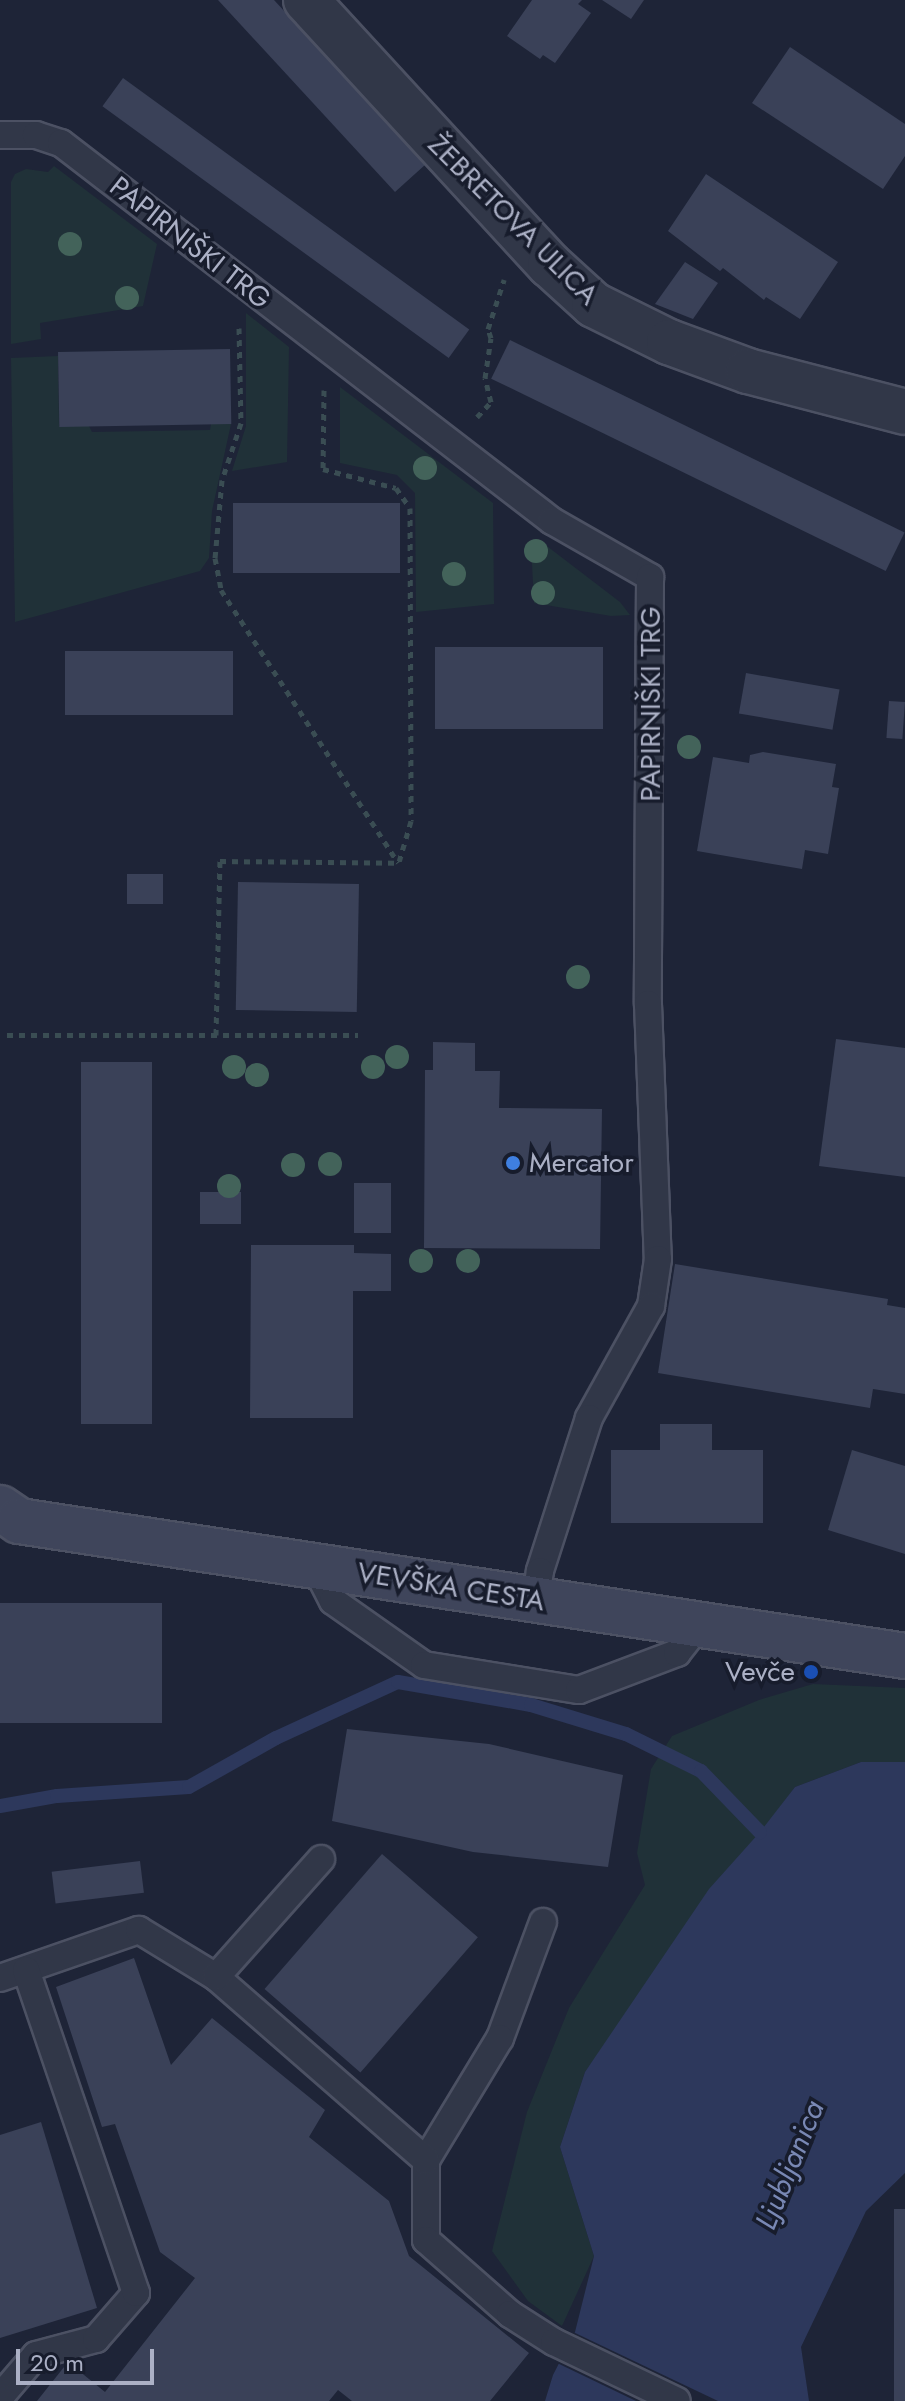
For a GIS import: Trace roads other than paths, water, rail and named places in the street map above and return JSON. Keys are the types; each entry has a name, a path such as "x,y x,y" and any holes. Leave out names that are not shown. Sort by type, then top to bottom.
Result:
{"street":[{"name":"ŽEBRETOVA ULICA","path":"306,0 496,208 594,305 669,342 748,371 905,412"},
{"name":"VEVŠKA CESTA","path":"0,1508 19,1521 905,1656"}],"lane":[{"name":"PAPIRNIŠKI TRG","path":"0,135 36,135 61,143 552,521 650,577 648,1004 658,1259 651,1306 589,1418 540,1571 535,1601"},
{"path":"315,1566 333,1601 424,1665 579,1690 677,1653 698,1626"},
{"path":"216,1977 321,1859"},
{"path":"543,1922 500,2038 426,2160 426,2240 510,2314 554,2342 677,2401"},
{"path":"0,1978 139,1930 216,1977 426,2160"},
{"path":"0,2397 36,2355 96,2339 136,2293 26,1970"}],"water":[{"name":"Ljubljanica","path":"861,1762 905,1762 905,2173 866,2211 801,2347 809,2401 545,2401 553,2375 575,2332 594,2256 560,2147 585,2072 709,1889 795,1787"}],"waterway":[{"path":"0,1806 57,1796 189,1787 276,1738 398,1682 531,1705 626,1734 701,1771 760,1832"}],"place":[{"name":"Mercator","path":"513,1163"},
{"name":"Vevče","path":"811,1672"}]}
